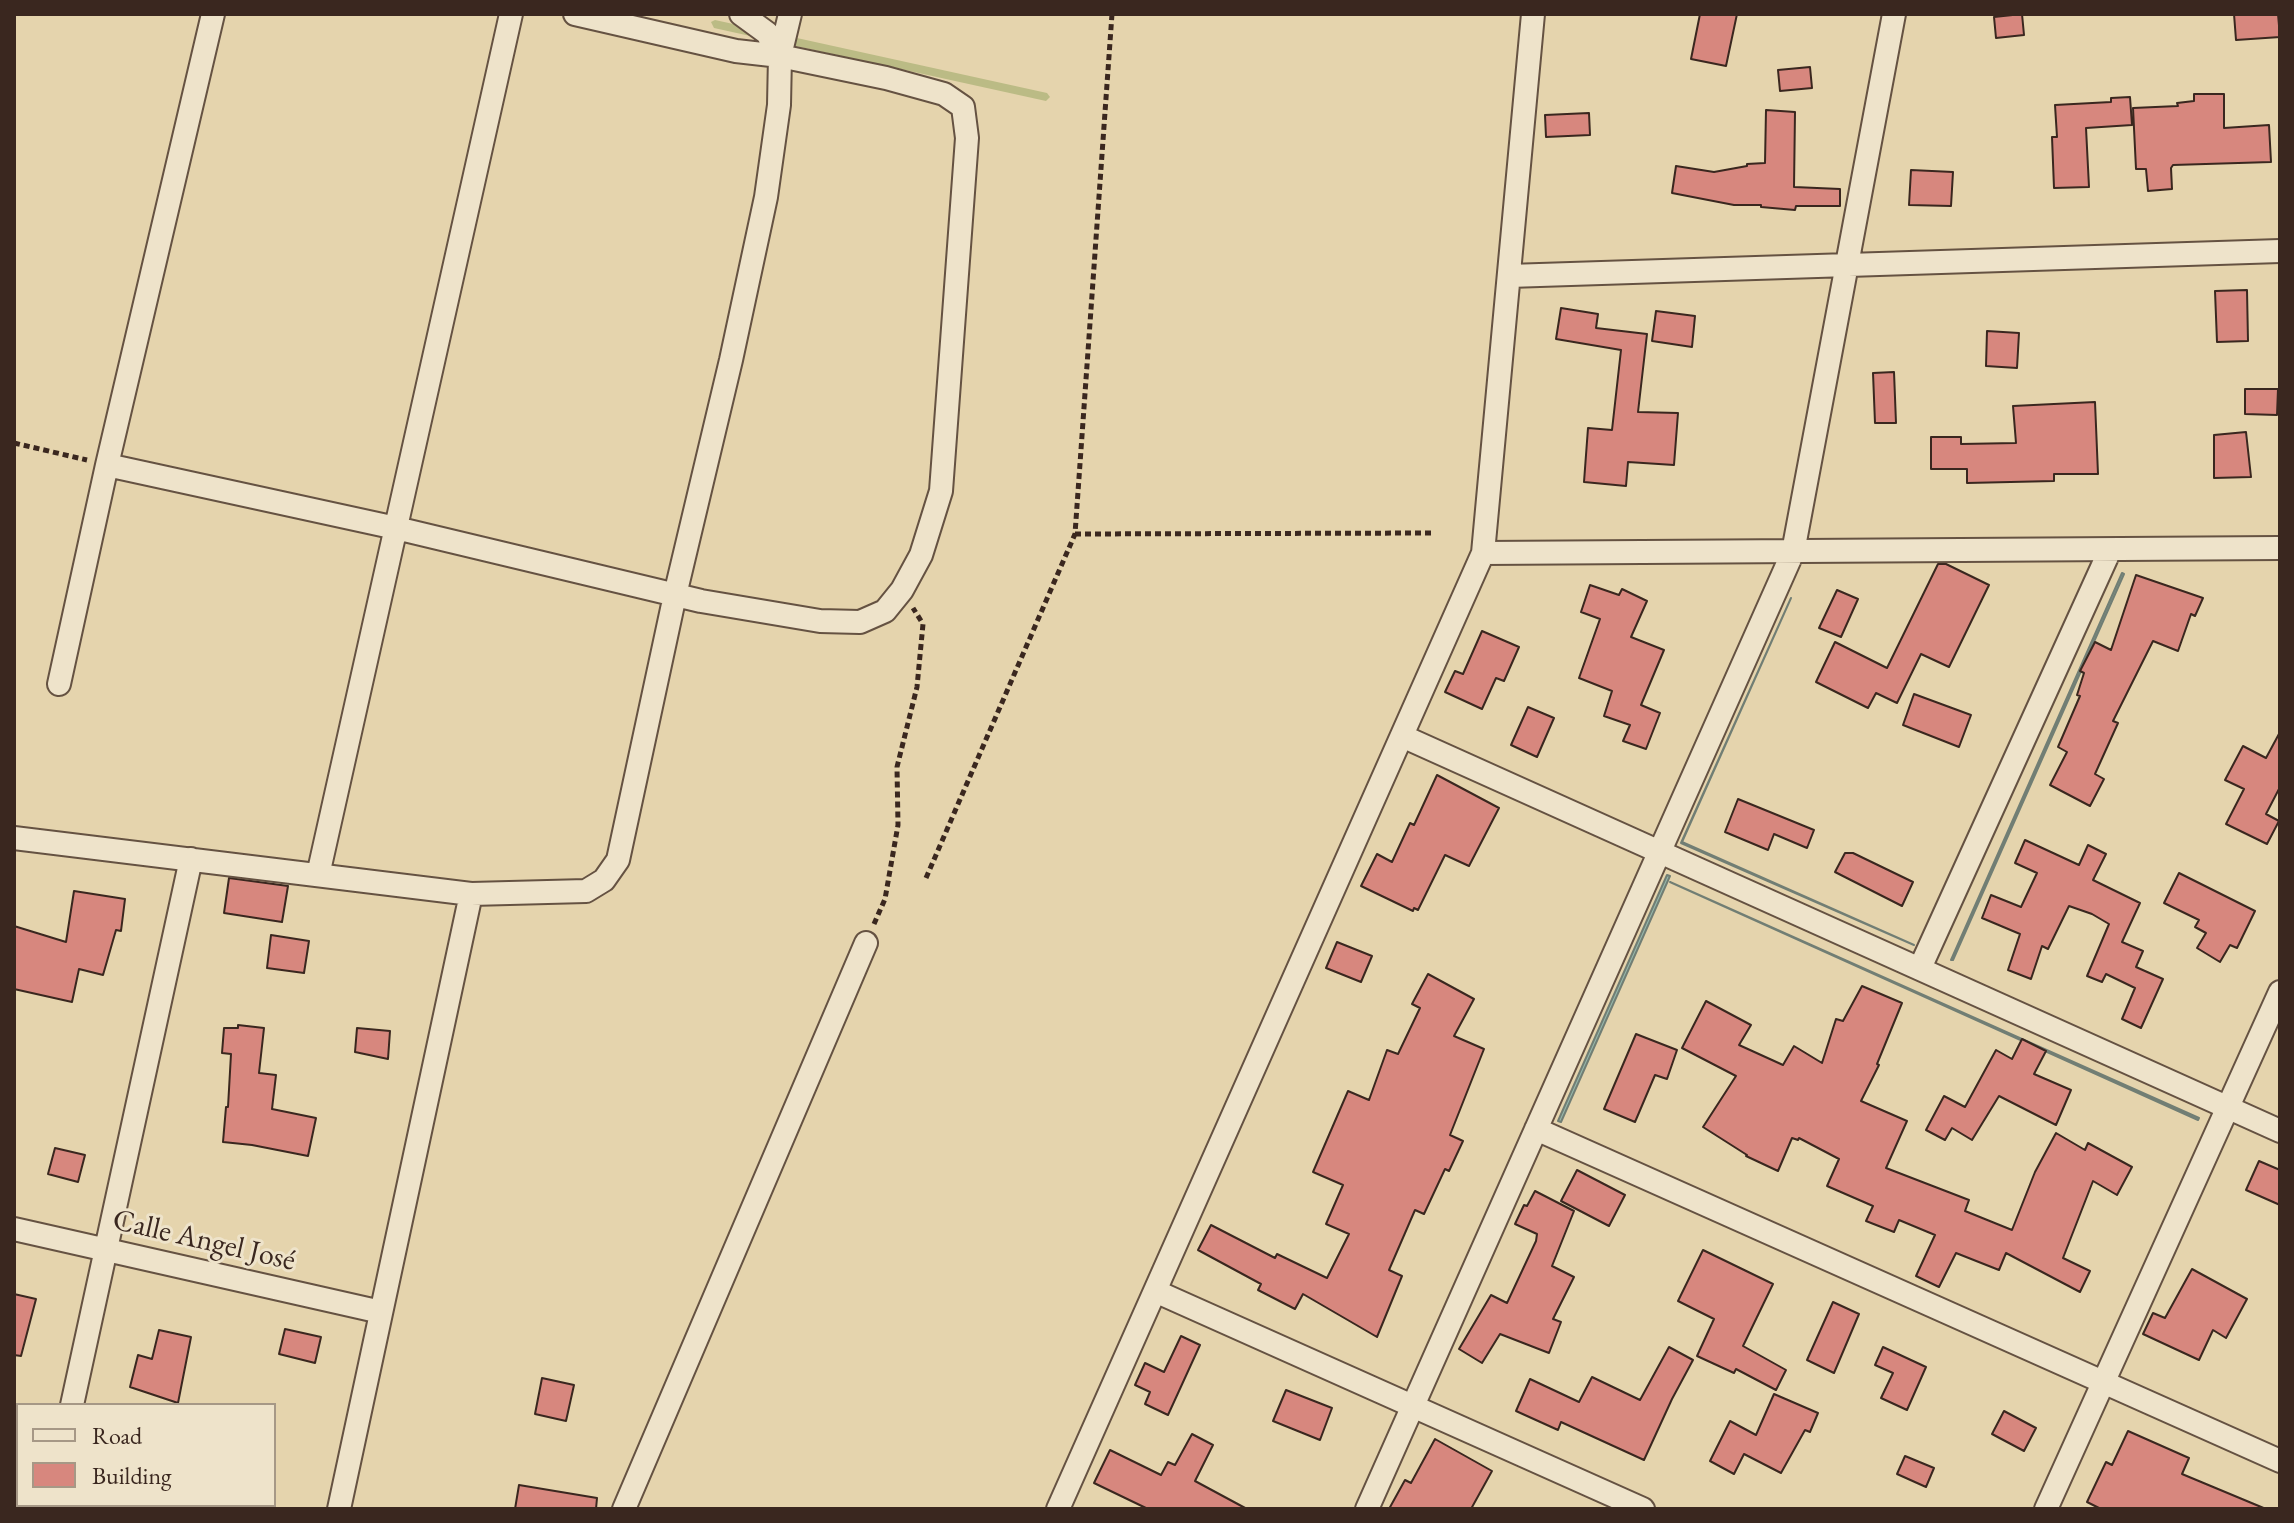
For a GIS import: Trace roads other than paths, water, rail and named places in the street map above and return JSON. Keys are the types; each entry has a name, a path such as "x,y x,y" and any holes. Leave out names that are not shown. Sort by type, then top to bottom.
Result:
{"street":[{"path":"59,684 213,14"},
{"path":"318,875 511,14"},
{"path":"107,465 396,528 675,595 789,617 860,622 885,611 902,590 921,555 941,491 967,138 963,107 944,94 886,78 780,56 736,51 575,14"},
{"path":"741,14 767,33 780,56"},
{"path":"14,838 471,894 586,891 604,880 618,860 675,595 731,360 766,197 779,105 780,56 790,14"},
{"path":"1058,1509 1483,553 1533,14"},
{"path":"1367,1509 1793,552 1894,14"},
{"path":"1509,276 2280,251"},
{"path":"1483,553 2280,548"},
{"path":"1920,968 2110,550"},
{"path":"1402,736 2280,1131"},
{"path":"72,1403 191,859"},
{"path":"339,1509 471,894"},
{"path":"624,1509 866,943"},
{"path":"2046,1509 2280,992"},
{"path":"1536,1129 2280,1461"},
{"name":"Calle Angel José","path":"14,1229 381,1312"},
{"path":"1155,1291 1643,1509"}],"water":[{"path":"2122,573 2124,574 1951,960"},
{"path":"1791,598 1682,842 1914,945 1681,843"},
{"path":"1667,875 1670,876 1561,1122 1558,1121"},
{"path":"1670,882 2199,1118 2198,1120"}]}
